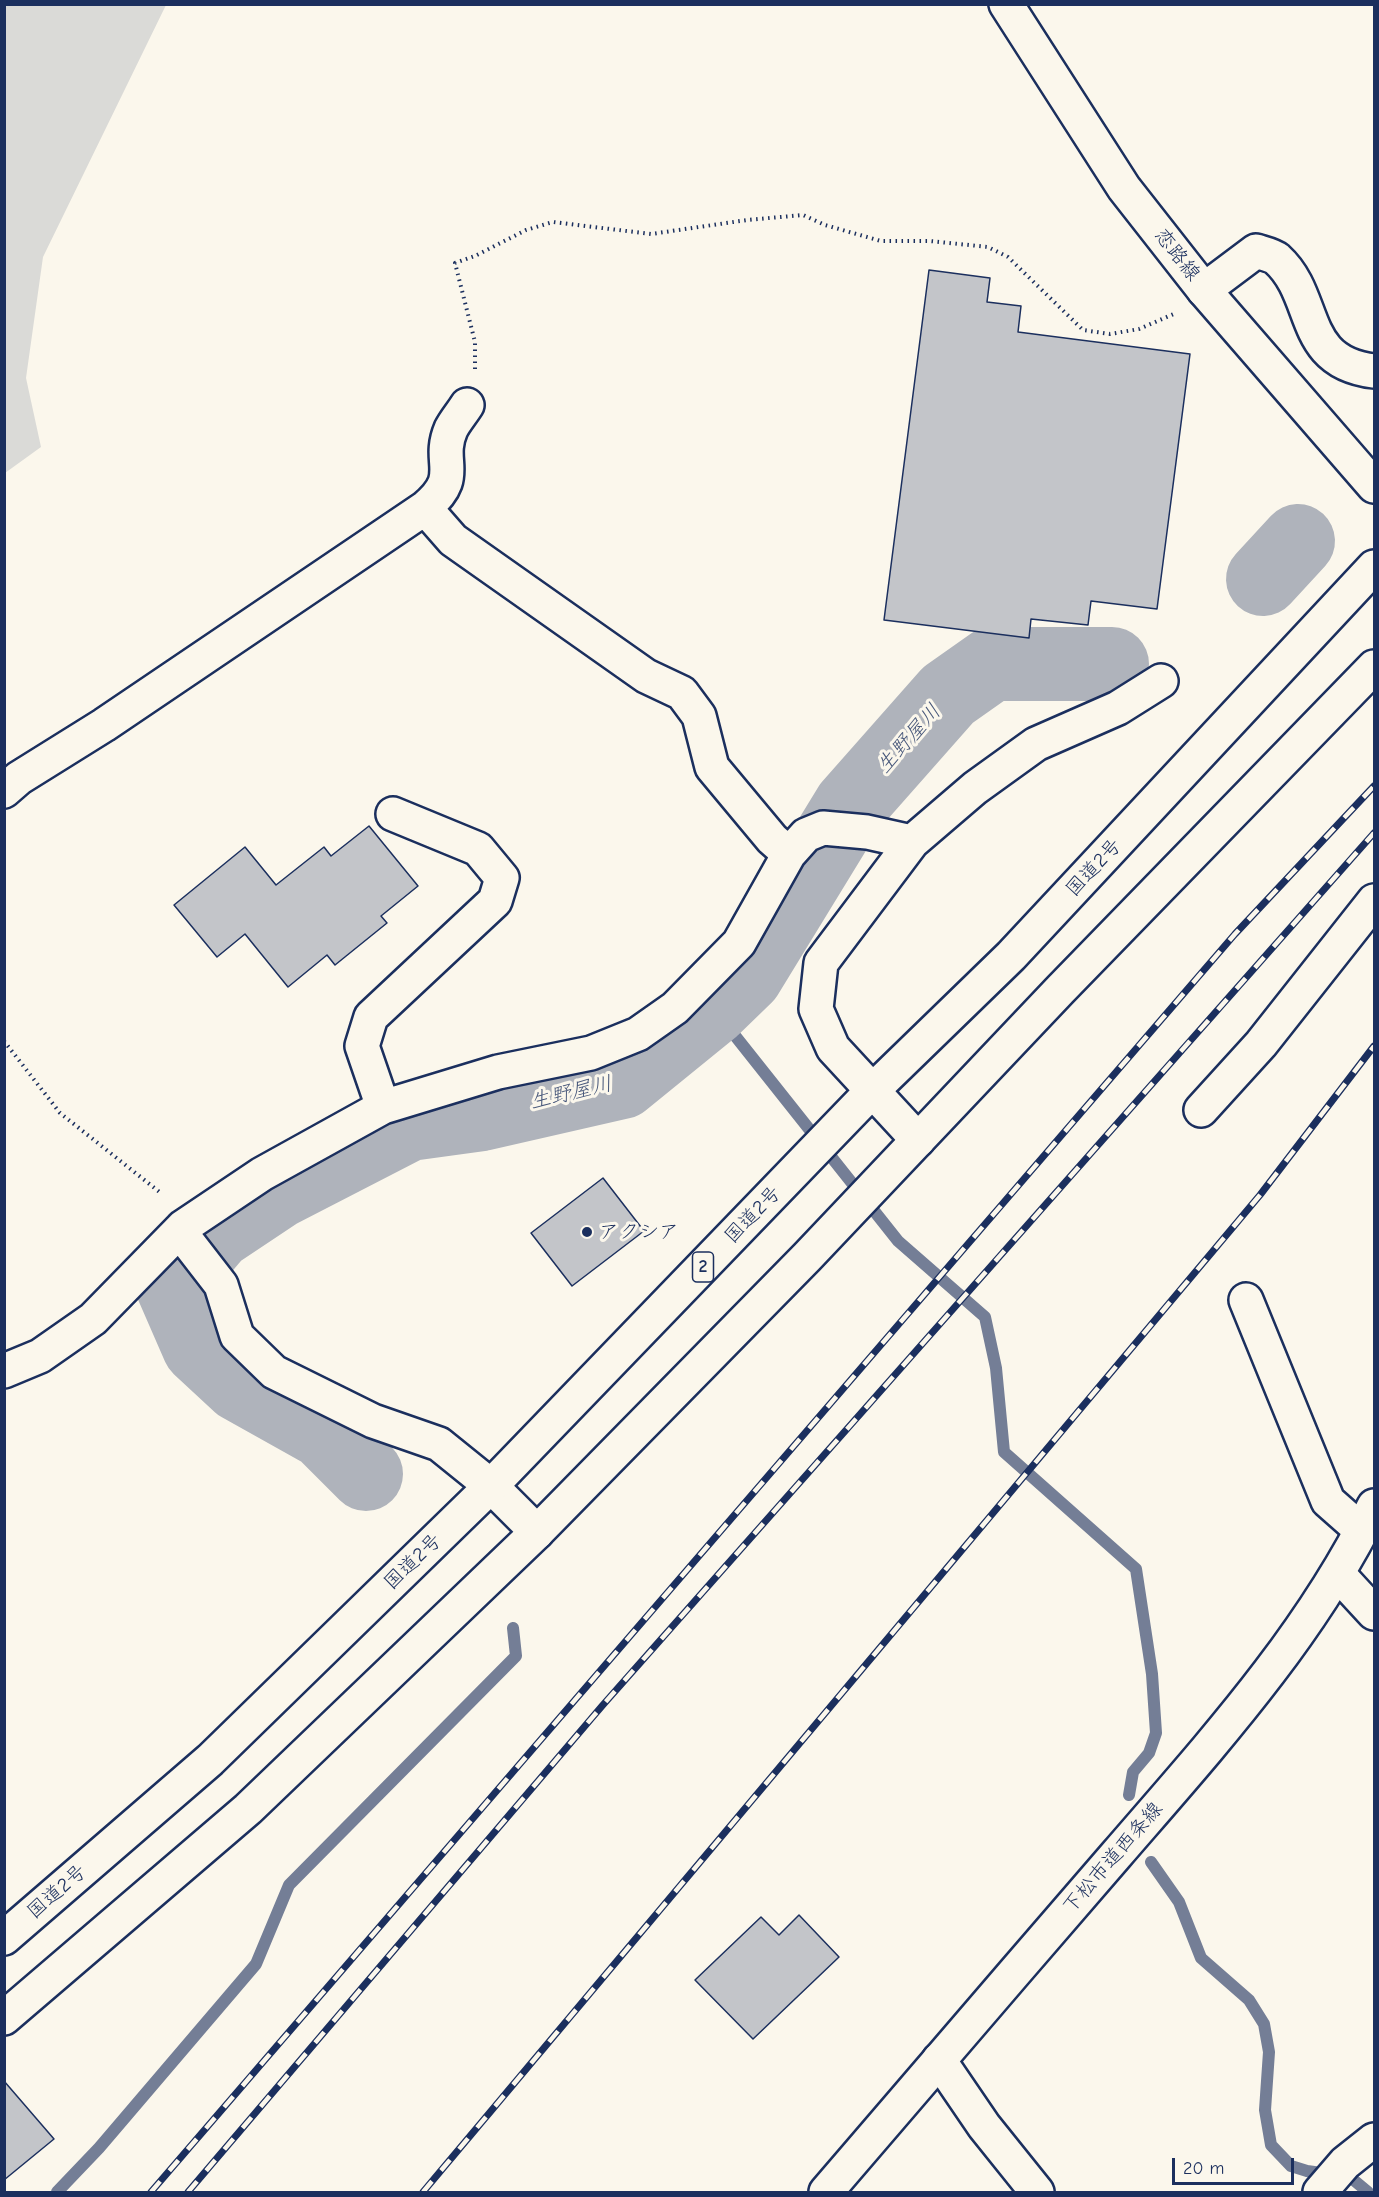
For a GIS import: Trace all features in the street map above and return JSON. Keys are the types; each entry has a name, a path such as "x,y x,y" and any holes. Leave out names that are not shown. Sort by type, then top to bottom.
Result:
{"main road":[{"name":"恋路線","path":"1006,4 1124,188 1204,290 1374,486"},
{"path":"1204,290 1256,251 1276,257 1291,276 1314,331 1334,358 1363,370 1374,371"},
{"path":"4,791 19,778 104,725 425,508 440,495 448,480 450,430 467,405"},
{"path":"425,508 453,540 646,676 682,693 699,716 712,767 771,838 789,855"},
{"name":"国道2号","path":"4,1938 210,1760 491,1486 871,1092 1019,948 1374,567"},
{"path":"4,2018 248,1809 537,1532 807,1257 1059,990 1374,667"},
{"path":"918,1140 871,1092 833,1048 816,1009 821,963 912,842 975,788 1036,744 1118,708 1161,681"},
{"path":"383,1107 362,1046 371,1017 495,901 502,878 478,849 393,814"},
{"path":"4,1371 40,1356 93,1319 185,1234 262,1174 383,1107 498,1072 591,1053 638,1034 675,1008 740,943 789,855 806,835 823,828 867,832 912,842"},
{"path":"1201,1110 1262,1044 1374,901"},
{"path":"185,1234 221,1285 237,1335 274,1372 373,1421 439,1444 491,1486 537,1532"},
{"path":"1246,1300 1328,1501 1368,1518"},
{"name":"下松市道西条線","path":"826,2193 1288,1651 1338,1574 1368,1518"},
{"path":"1338,1574 1374,1613"},
{"path":"939,2060 984,2126 1037,2193"},
{"path":"1331,2181 1374,2140"}],"path":[{"path":"467,405 475,375 475,342 455,263 475,256 526,230 553,222 651,234 747,220 803,215 825,225 881,241 930,241 988,247 1008,257 1083,330 1110,334 1139,329 1177,313 1204,290"},
{"path":"4,1041 60,1113 175,1204 185,1234"}],"shaded area":[{"path":"5,4 166,5 43,257 26,378 41,447 5,473"}],"building":[{"path":"929,270 990,278 987,302 1021,306 1018,332 1190,354 1157,609 1091,601 1088,625 1031,619 1029,638 884,620"},
{"path":"369,826 418,886 381,916 387,923 335,965 327,955 288,987 245,934 217,957 174,905 245,847 276,885 324,847 331,856"},
{"name":"アクシア","path":"603,1178 644,1231 572,1286 531,1233"},
{"path":"799,1915 839,1957 753,2039 695,1980 761,1917 779,1935"},
{"path":"4,2081 54,2139 4,2180"}],"waterway":[{"name":"生野屋川","path":"1263,579 1298,541"},
{"name":"生野屋川","path":"366,1474 324,1432 240,1385 199,1347 172,1285 216,1233 279,1191 409,1124 482,1114 622,1082 713,1008 746,976 850,806 948,695 992,664 1112,664"},
{"path":"713,1008 898,1241 985,1317 996,1368 1004,1452 1136,1569 1152,1674 1156,1733 1149,1753 1133,1772 1129,1795"},
{"path":"57,2192 99,2148 256,1964 289,1885 516,1656 513,1628"},
{"path":"1151,1862 1179,1902 1201,1958 1249,2000 1264,2024 1269,2052 1265,2110 1271,2145 1291,2166 1307,2171 1350,2177 1368,2192"}],"railway":[{"path":"151,2192 1235,934 1374,786"},
{"path":"188,2192 602,1706 1374,833"},
{"path":"423,2192 1260,1195 1374,1046"}],"place":[{"name":"アクシア","path":"587,1232"}]}
